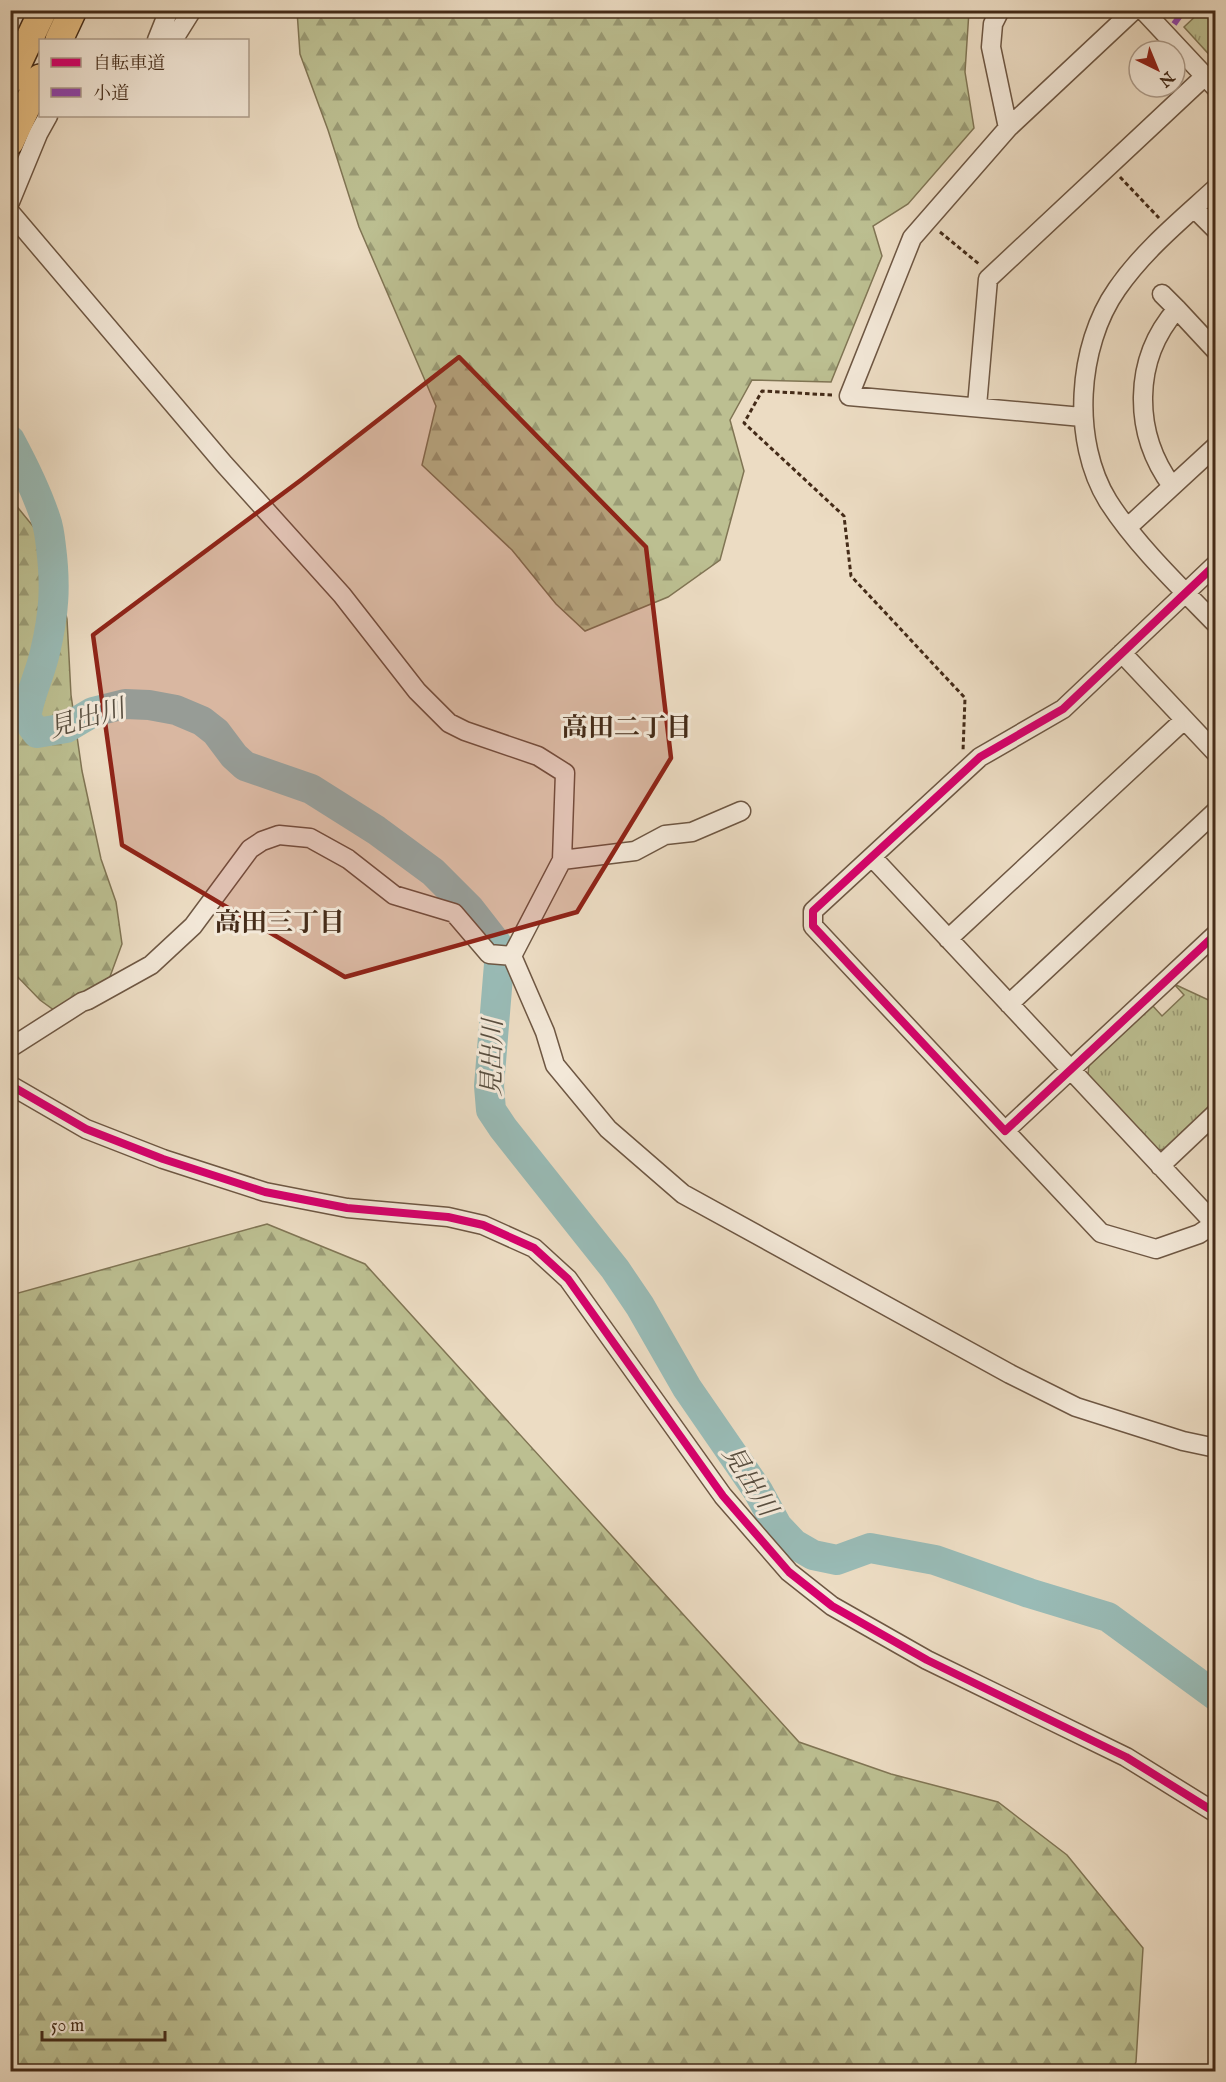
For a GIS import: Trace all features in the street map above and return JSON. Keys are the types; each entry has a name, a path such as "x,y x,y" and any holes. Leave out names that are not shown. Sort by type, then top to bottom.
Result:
{"highway":[{"path":"10,80 43,10"},
{"path":"58,39 73,10"},
{"path":"10,142 39,80"}],"street":[{"path":"158,39 169,10"},
{"path":"170,39 177,34 192,10"},
{"path":"1000,10 993,24 991,47 1008,128"},
{"path":"1082,417 849,396 912,238 1008,128 1134,10"},
{"path":"977,406 988,279 1109,165 1210,82 1143,10"},
{"path":"10,202 47,117"},
{"path":"1215,188 1137,262 1115,290 1090,349 1084,382 1082,417 1094,470 1106,498 1127,528 1215,624"},
{"path":"1194,208 1215,230"},
{"path":"10,212 224,464 342,595 417,691 449,723 465,732 538,756 565,773 562,860 512,956"},
{"path":"1162,294 1215,351"},
{"path":"1172,486 1161,471 1151,450 1143,410 1147,366 1163,324 1177,309"},
{"path":"1127,528 1215,446"},
{"path":"872,857 1215,1225 1199,1234 1156,1249 1101,1233 813,926 813,911 980,757 1063,708 1215,564"},
{"path":"1122,653 1215,753"},
{"path":"948,939 1184,720"},
{"path":"562,860 635,851 665,836 692,832 741,811"},
{"path":"1009,1004 1215,811"},
{"path":"10,1048 82,1002 151,965 193,926 250,849 262,841 279,835 310,838 348,858 394,895 454,913 489,954 512,956"},
{"path":"1005,1131 1215,934"},
{"path":"512,956 545,1032 555,1065 608,1129 683,1194 990,1364 1076,1407 1215,1449"},
{"path":"10,1085 86,1128 163,1159 265,1192 347,1208 448,1217 483,1225 534,1248 568,1279 723,1496 789,1572 832,1606 927,1660 1126,1757 1215,1813"},
{"path":"1160,1166 1215,1113"}],"path":[{"path":"1109,165 1170,230"},
{"path":"927,221 992,274"},
{"path":"849,396 762,391 744,423 844,516 851,576 965,698 962,774"}],"highlighted area":[{"path":"459,357 646,547 671,758 577,912 345,977 122,845 93,635 301,480"}],"green space":[{"path":"297,11 969,11 965,72 974,128 908,204 873,226 882,256 831,382 752,380 730,420 744,471 720,560 668,597 585,631 556,604 512,550 422,465 436,406 359,227 328,130 300,54"},
{"path":"1201,11 1215,11 1215,61 1184,27"},
{"path":"10,498 50,547 67,619 71,695 82,771 101,859 116,902 122,944 108,982 58,1013 40,1000 11,970"},
{"path":"1174,984 1215,1003 1215,1103 1166,1149 1158,1150 1088,1075 1089,1064 1152,1005 1162,1016 1184,995"},
{"path":"267,1224 365,1264 799,1742 891,1774 998,1802 1067,1855 1143,1948 1136,2062 1131,2071 18,2071 10,2046 11,1295"}],"waterway":[{"name":"見出川","path":"10,440 34,489 47,523 53,575 53,600 48,638 26,718 37,733 66,728 93,712 125,704 149,705 176,710 202,721 216,732 234,756 245,766 311,789 376,830 433,872 469,908 497,944 499,964 489,1086 491,1110 615,1269 640,1306 687,1388 758,1491 777,1526 794,1544 813,1555 837,1560 870,1548 935,1560 1029,1593 1108,1617 1216,1696"}],"marked path":[{"path":"1174,24 1184,10"}],"cycle path":[{"path":"1216,564 1063,709 980,757 813,911 813,926 1005,1131 1216,934"},
{"path":"10,1085 86,1129 163,1159 265,1192 347,1208 448,1217 483,1225 534,1248 568,1279 723,1496 789,1572 832,1606 927,1660 1126,1757 1216,1813"}],"district":[{"name":"高田二丁目","path":"627,728"},
{"name":"高田三丁目","path":"280,923"}]}
